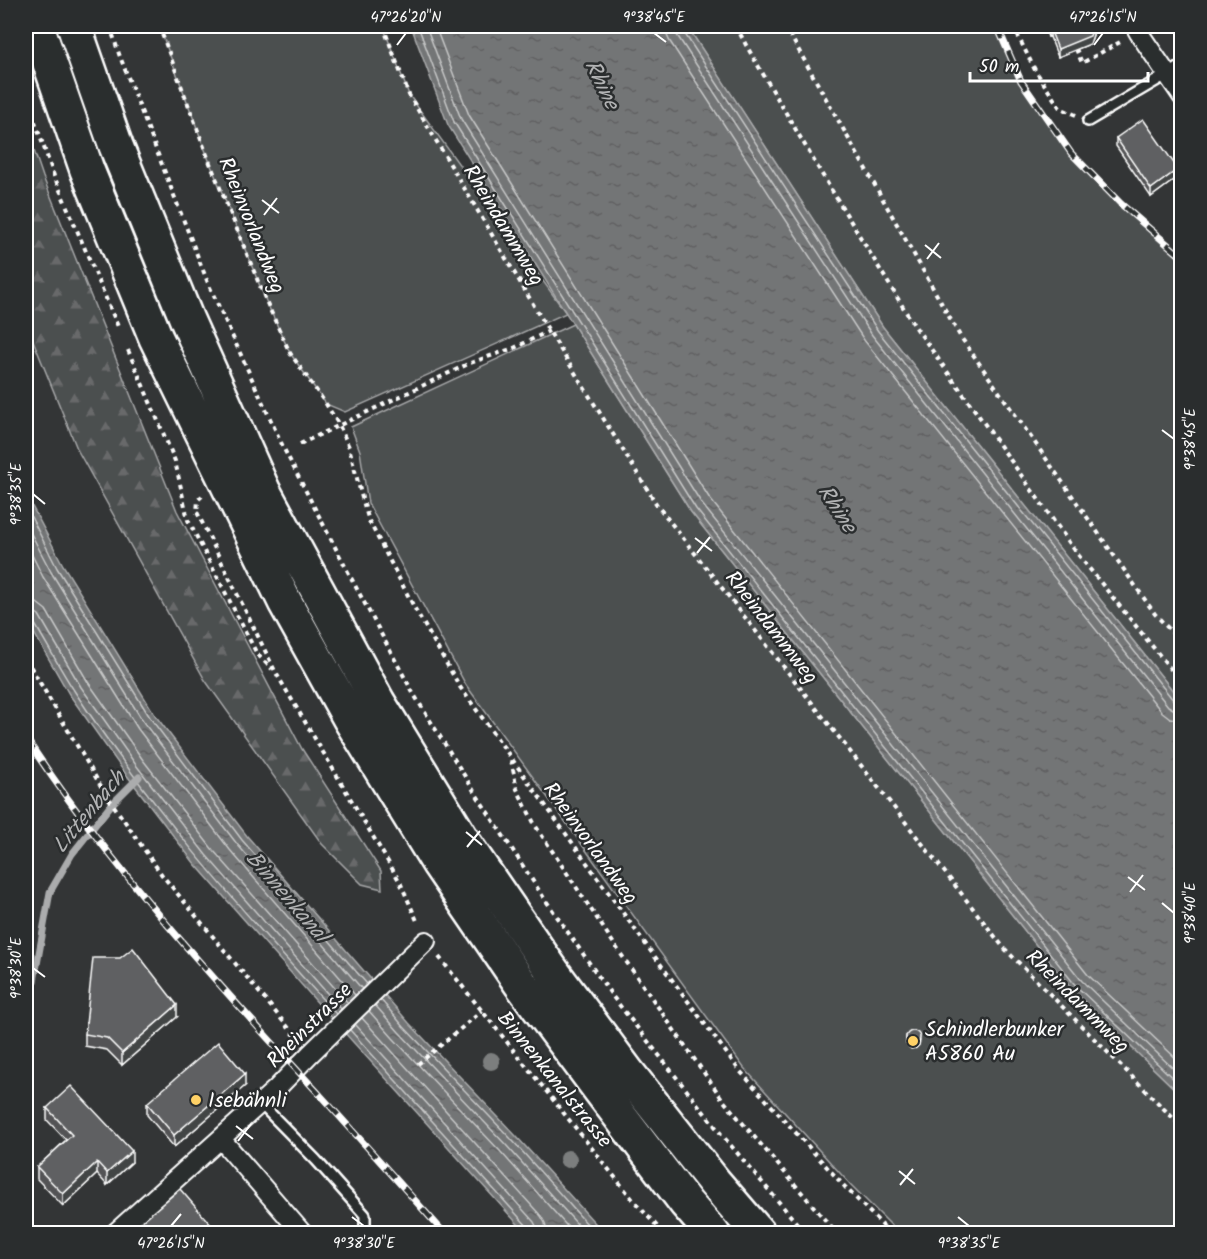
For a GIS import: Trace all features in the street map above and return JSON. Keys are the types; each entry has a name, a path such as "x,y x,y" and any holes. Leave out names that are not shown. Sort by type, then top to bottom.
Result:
{"highway":[{"path":"37,26 87,170 156,338 290,612 350,718 439,864 521,984 686,1203 713,1233"},
{"path":"74,26 121,157 187,320 263,490 378,702 465,844 553,972 628,1073 715,1183 759,1233"}],"street":[{"path":"1130,33 1139,33 1182,96"},
{"name":"Rheinstrasse","path":"114,1233 276,1089 426,941"},
{"path":"221,1139 303,1233"}],"lane":[{"path":"1088,121 1182,65"},
{"path":"260,1103 316,1160 365,1215 365,1233"}],"path":[{"path":"110,26 208,283 285,452 413,693 542,895 613,997 722,1135 806,1233"},
{"name":"Rheinvorlandweg","path":"159,26 210,163 266,301 290,353 339,425 350,447 369,521 414,607 460,687 739,1070 845,1187 891,1233"},
{"name":"Rheindammweg","path":"383,26 409,95 549,331 657,505 1004,948 1182,1127"},
{"path":"736,26 817,166 914,325 1076,552 1182,683"},
{"path":"785,26 960,336 1155,614 1182,643"},
{"path":"1013,26 1035,70 1059,108 1088,121"},
{"path":"1076,49 1082,63 1130,33"},
{"path":"26,96 54,176 119,330"},
{"path":"300,444 470,363 513,348 549,331"},
{"path":"124,341 175,461 188,520 257,654 276,673"},
{"path":"202,496 198,500 197,512 276,673 400,882 426,941"},
{"path":"26,659 105,793 162,875 313,1051"},
{"path":"511,759 517,789 535,825 616,947 723,1100 837,1233"},
{"name":"Binnenkanalstrasse","path":"426,941 634,1201 664,1233"},
{"path":"418,1064 482,1011"}],"green space":[{"path":"159,26 383,26 409,95 566,313 345,412 326,404 290,353 266,301 210,163"},
{"path":"687,26 997,26 1021,81 1071,153 1121,204 1181,257 1181,701 883,327"},
{"path":"26,127 43,177 177,511 302,749 381,871 382,889 362,884 322,844 205,680 78,451 26,323"},
{"path":"573,324 691,512 1072,990 1181,1095 1181,1233 899,1233 850,1184 744,1068 466,685 368,503 360,451 351,427"}],"water":[{"name":"Rhine","path":"411,26 687,26 883,327 1181,701 1181,1095 1072,990 691,512 448,125"},
{"name":"Binnenkanal","path":"26,495 63,565 155,715 247,836 409,1023 604,1233 526,1233 195,864 125,773 69,694 26,619"}],"building":[{"path":"1058,26 1093,27 1090,36 1058,49 1050,29"},
{"path":"1143,119 1178,169 1151,189 1116,138"},
{"path":"133,948 177,1005 122,1053 107,1038 85,1034 93,958 120,958"},
{"name":"Schindlerbunker A5860 Au","path":"913,1031 918,1033 920,1038 918,1043 913,1045 908,1043 906,1038 908,1033"},
{"name":"Isebähnli","path":"218,1042 245,1074 174,1135 147,1103"},
{"path":"71,1086 132,1151 107,1173 97,1162 63,1194 37,1167 72,1135 47,1108"},
{"path":"180,1189 218,1233 128,1233"}],"waterway":[{"name":"Littenbach","path":"26,1026 50,892 72,854 111,805 139,777"}],"railway":[{"path":"997,26 1021,81 1071,153 1121,204 1182,257"},
{"path":"26,738 58,786 166,922 242,1010 445,1234"}],"place":[{"name":"Schindlerbunker A5860 Au","path":"913,1041"},
{"name":"Isebähnli","path":"196,1100"}]}
